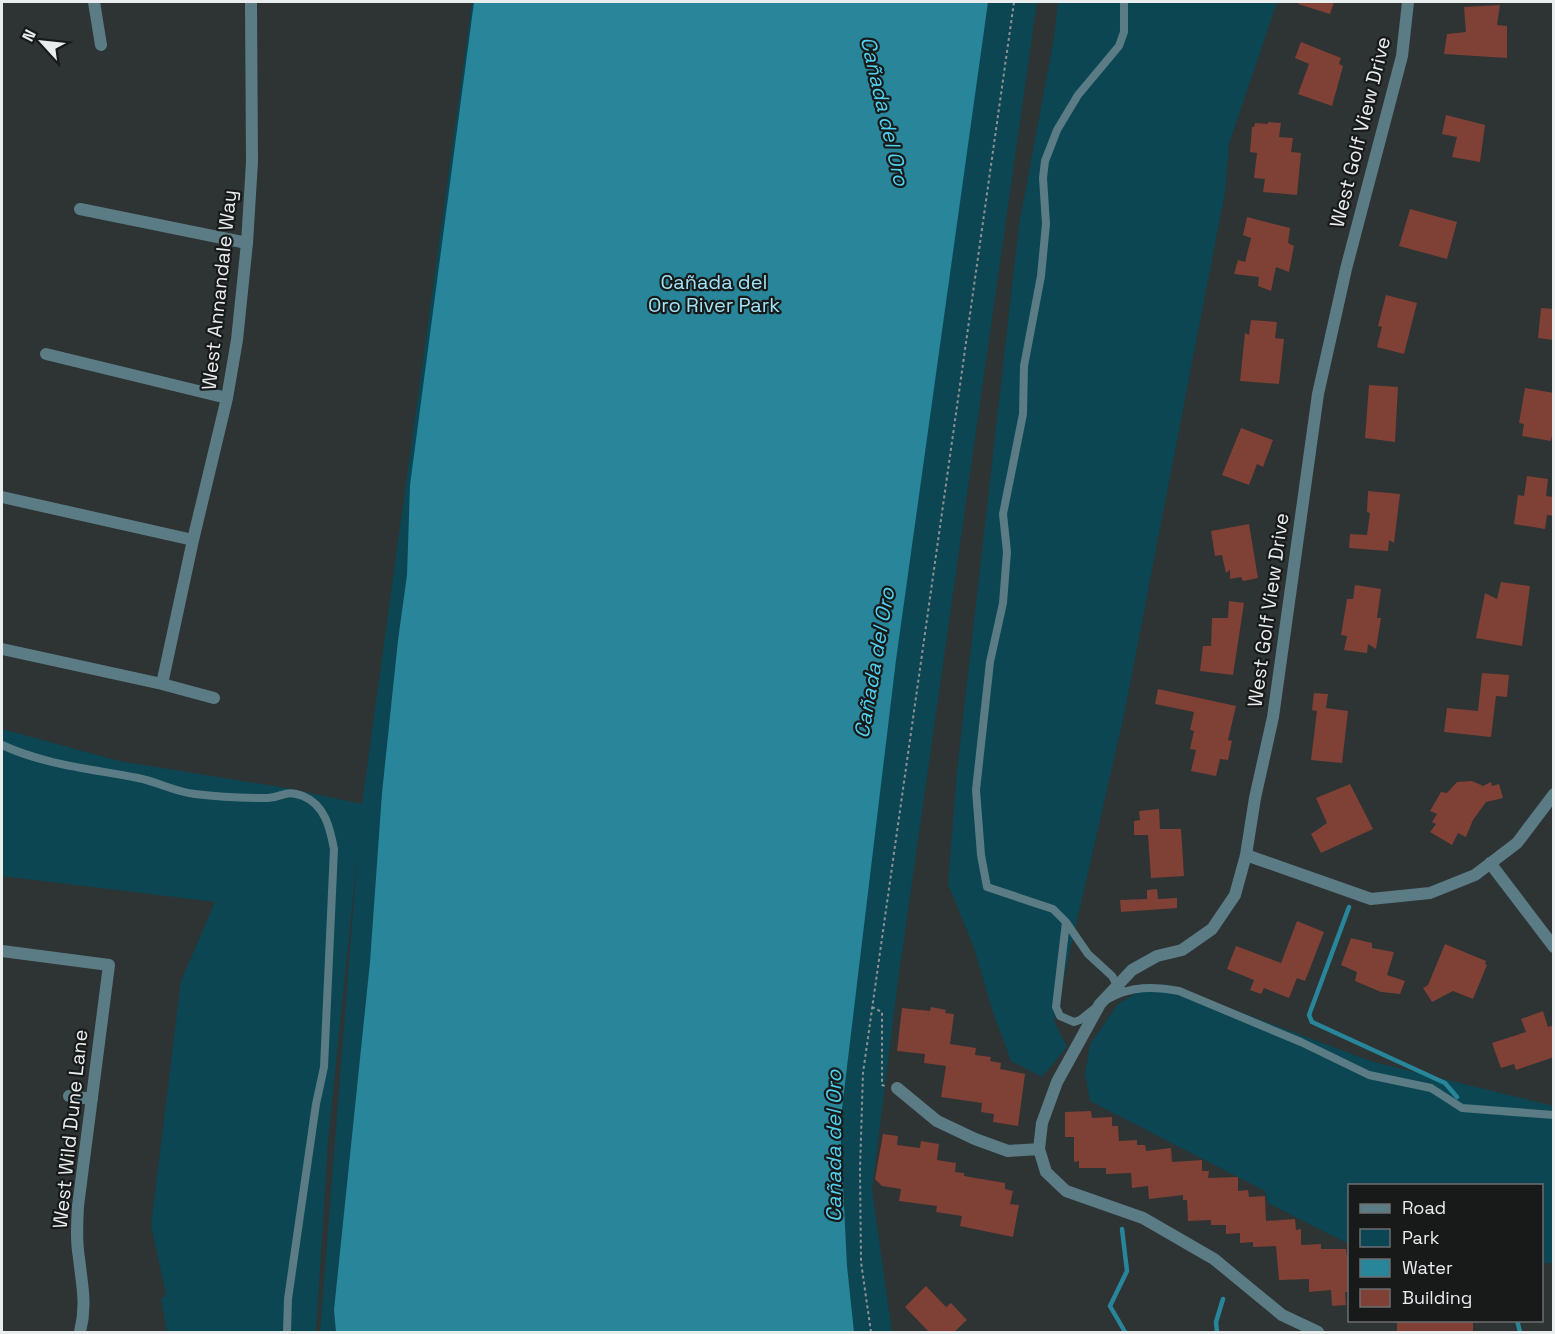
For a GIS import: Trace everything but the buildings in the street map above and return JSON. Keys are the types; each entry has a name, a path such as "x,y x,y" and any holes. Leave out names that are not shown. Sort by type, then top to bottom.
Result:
{"street":[{"path":"94,2 101,45"},
{"name":"West Annandale Way","path":"162,684 193,540 228,398 237,340 248,243 252,162 251,2"},
{"name":"West Golf View Drive","path":"1039,1149 1042,1124 1057,1082 1100,1004 1120,988 1132,970 1157,956 1182,950 1212,929 1235,895 1246,855 1255,798 1273,717 1318,394 1346,269 1402,56 1408,2"},
{"path":"80,209 248,243"},
{"path":"46,354 228,398"},
{"path":"2,497 193,540"},
{"path":"2,649 162,684 214,698"},
{"path":"1246,855 1371,898 1430,893 1475,875 1517,843 1554,794"},
{"path":"1490,864 1554,947"},
{"name":"West Wild Dune Lane","path":"2,951 109,964 78,1206 76,1235 85,1289 85,1308 80,1332"},
{"path":"897,1088 937,1121 975,1139 1008,1151 1039,1149 1046,1172 1066,1191 1143,1218 1214,1259 1282,1315 1318,1332"},
{"path":"69,1096 92,1099"}],"lane":[{"path":"1124,2 1124,32 1119,46 1078,94 1057,129 1043,178 1046,224 1041,276 1024,366 1023,414 1003,514 1007,552 1003,603 990,662 976,790 981,855 987,887 1053,909 1066,922 1088,954 1112,976 1120,988 1160,987 1179,991 1300,1042 1369,1075 1431,1088 1462,1108 1554,1115"},
{"path":"2,745 24,755 52,763 141,779 193,794 272,798 288,792 306,797 320,809 330,824 334,849 324,1067 316,1104 288,1299 287,1332"},
{"path":"1066,922 1056,1007 1060,1016 1074,1022 1100,1004"}],"path":[{"path":"871,1332 861,1262 860,1169 863,1073 1014,2"},
{"path":"872,1007 882,1012 882,1085 897,1088"}],"green space":[{"name":"Cañada del Oro River Park","path":"472,2 1037,2 898,981 872,1190 892,1332 320,1332 358,848 328,1142 316,1332 167,1332 161,1299 166,1295 151,1225 181,981 215,902 2,876 2,729 119,761 286,788 362,804"},
{"path":"1058,2 1277,2 1229,144 1225,192 1124,715 1054,1021 1067,1047 1042,1077 1011,1061 993,1012 973,945 948,884 957,771 1019,225 1054,38"},
{"path":"1147,986 1195,995 1370,1061 1553,1106 1553,1263 1543,1263 1543,1184 1348,1184 1348,1243 1268,1203 1265,1191 1090,1101 1085,1074 1090,1044 1118,1004"}],"water":[{"name":"Cañada del Oro River Park","path":"474,2 988,2 896,660 840,1125 847,1266 854,1332 336,1332 334,1310 370,962 382,793 407,575 410,485"}],"waterway":[{"path":"1349,907 1309,1015 1312,1022 1445,1083 1457,1097"},
{"path":"1122,1229 1127,1271 1110,1306 1125,1332"},
{"path":"1217,1332 1216,1322 1223,1299"},
{"path":"1518,1322 1520,1332"}],"water label":[{"name":"Cañada del Oro","path":"885,111"},
{"name":"Cañada del Oro","path":"874,663"},
{"name":"Cañada del Oro","path":"833,1146"}]}
